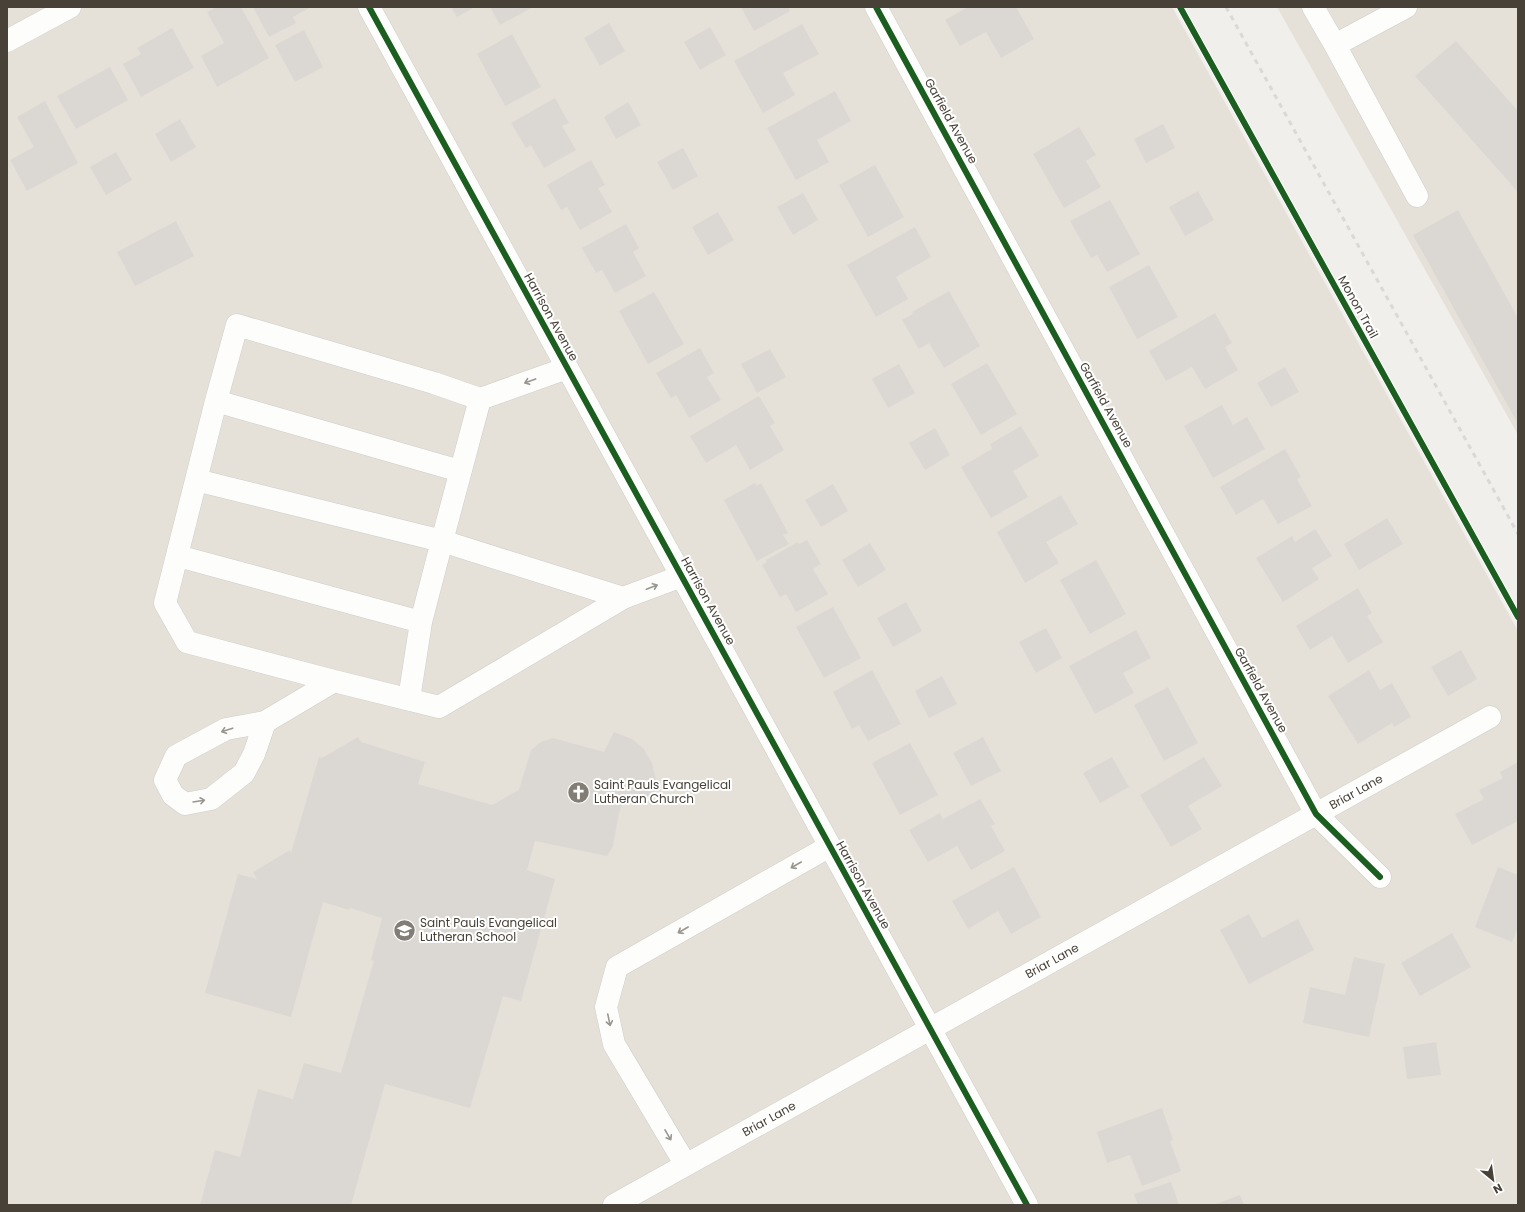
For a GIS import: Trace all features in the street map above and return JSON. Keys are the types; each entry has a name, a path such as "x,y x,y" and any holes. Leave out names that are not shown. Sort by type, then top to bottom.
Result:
{"street":[{"path":"7,42 70,7"},
{"name":"Harrison Avenue","path":"368,7 1027,1205"},
{"name":"Garfield Avenue","path":"876,7 1316,814 1380,877"},
{"path":"1313,7 1417,196"},
{"path":"1335,45 1406,7"},
{"path":"567,368 480,399 434,383 237,325 216,401 166,603 187,642 439,707 623,598 682,576"},
{"path":"409,699 421,622 480,399"},
{"path":"216,401 460,471"},
{"path":"196,480 442,541 623,598"},
{"path":"178,556 421,622"},
{"path":"265,722 254,754 244,773 211,799 185,804 172,795 165,780 176,756 226,729 265,722 334,681"},
{"name":"Briar Lane","path":"614,1205 1490,717"},
{"path":"686,1165 614,1044 606,1007 617,967 830,846"}],"shaded area":[{"path":"7,7 1172,7 1518,631 1518,1205 7,1205"},
{"path":"1277,7 1518,7 1518,435"}],"building":[{"path":"217,7 241,7 269,58 217,87 201,56 224,43 207,12"},
{"path":"253,7 311,7 293,17 296,23 269,37"},
{"path":"451,7 475,7 457,17"},
{"path":"490,7 533,7 500,25"},
{"path":"741,7 788,7 790,11 754,31"},
{"path":"968,7 1016,7 1034,39 1001,58 986,32 960,46 945,20"},
{"path":"609,23 625,51 600,66 584,38"},
{"path":"802,24 819,54 783,73 795,95 763,113 734,61"},
{"path":"710,27 726,55 700,70 684,42"},
{"path":"172,28 194,68 141,97 123,64 141,54 137,48"},
{"path":"304,30 323,67 295,82 275,45"},
{"path":"512,34 541,87 505,106 477,54"},
{"path":"1456,41 1518,111 1518,192 1415,76"},
{"path":"110,67 128,100 76,129 57,96"},
{"path":"835,91 851,121 817,140 829,162 796,180 767,128"},
{"path":"555,98 569,123 562,126 576,150 544,168 531,145 526,148 511,123"},
{"path":"45,101 78,163 27,191 10,160 34,147 17,117"},
{"path":"628,102 641,125 616,139 604,117"},
{"path":"180,119 196,147 171,162 155,134"},
{"path":"1163,124 1175,148 1146,163 1134,139"},
{"path":"1079,127 1096,155 1086,161 1101,187 1064,208 1033,154"},
{"path":"683,148 698,176 673,190 657,162"},
{"path":"116,152 132,180 106,195 90,167"},
{"path":"591,160 605,185 598,188 612,212 580,230 567,207 561,210 547,185"},
{"path":"875,165 904,217 868,237 839,185"},
{"path":"1198,191 1214,220 1185,236 1169,207"},
{"path":"803,193 818,220 793,235 777,207"},
{"path":"1110,200 1140,254 1107,272 1097,255 1091,258 1070,221"},
{"path":"1458,210 1518,318 1518,424 1413,235"},
{"path":"718,212 734,240 708,255 692,227"},
{"path":"176,221 194,256 135,286 117,252"},
{"path":"626,224 639,248 633,252 646,276 615,293 602,270 596,273 582,248"},
{"path":"915,227 931,257 896,277 908,299 876,317 847,265"},
{"path":"1149,265 1178,317 1137,339 1109,287"},
{"path":"949,291 980,346 944,368 929,343 919,349 902,320 913,314 912,312"},
{"path":"654,292 684,344 648,364 619,311"},
{"path":"1215,313 1232,343 1225,347 1238,370 1205,389 1192,367 1166,381 1149,351"},
{"path":"700,348 714,373 707,377 721,400 689,418 676,395 671,398 656,373"},
{"path":"770,349 786,377 757,393 741,364"},
{"path":"987,363 1017,414 981,435 951,384"},
{"path":"899,364 915,393 888,408 872,379"},
{"path":"1285,367 1299,392 1271,407 1257,383"},
{"path":"759,396 775,423 770,426 784,450 750,470 736,445 706,463 690,436"},
{"path":"1222,405 1233,425 1247,417 1265,449 1213,478 1184,426"},
{"path":"1021,426 1039,456 1013,471 1028,497 991,518 961,467 992,449 990,444"},
{"path":"935,428 950,455 925,470 909,443"},
{"path":"1285,449 1301,477 1297,479 1312,506 1278,524 1263,499 1236,515 1220,487"},
{"path":"755,483 757,486 761,483 788,533 783,535 789,544 757,561 724,500"},
{"path":"833,484 848,511 821,527 805,500"},
{"path":"1061,495 1078,524 1046,542 1059,563 1025,583 997,532"},
{"path":"1387,518 1403,544 1359,570 1344,544"},
{"path":"1315,529 1332,556 1312,568 1319,579 1283,602 1256,558 1292,536 1295,542"},
{"path":"807,540 821,564 813,569 828,594 796,612 786,594 780,597 762,565 767,562 766,560 798,542 799,544"},
{"path":"870,543 886,570 858,587 842,560"},
{"path":"1096,560 1126,614 1090,634 1060,580"},
{"path":"1358,588 1372,613 1367,616 1383,642 1348,663 1332,636 1310,650 1296,626"},
{"path":"906,602 922,631 893,647 877,618"},
{"path":"833,607 861,658 824,678 796,627"},
{"path":"1046,628 1062,658 1036,673 1019,642"},
{"path":"1136,630 1151,658 1123,673 1134,693 1095,714 1069,666"},
{"path":"1461,650 1477,679 1448,696 1431,667"},
{"path":"872,670 901,724 868,741 859,725 852,729 833,692"},
{"path":"1369,670 1380,690 1392,683 1411,717 1394,727 1392,723 1358,744 1328,696"},
{"path":"942,676 957,704 929,718 915,691"},
{"path":"1168,687 1198,743 1164,761 1134,705"},
{"path":"614,732 632,739 644,749 652,763 656,780 652,799 624,799 619,813 613,846 607,856 535,841 527,870 555,879 521,1001 503,996 470,1108 385,1084 351,1205 200,1205 215,1150 240,1157 258,1089 293,1099 304,1063 341,1073 374,961 371,960 382,918 350,908 349,910 323,902 291,1017 205,993 238,874 257,879 253,872 290,850 291,853 319,757 322,758 358,737 361,742 425,762 418,784 492,805 519,790 531,750 541,742 553,738 604,752"},
{"path":"983,737 1001,771 971,786 953,753"},
{"path":"910,743 938,795 900,815 872,763"},
{"path":"1112,757 1129,787 1100,803 1083,773"},
{"path":"1204,757 1222,786 1188,806 1202,829 1171,847 1140,795"},
{"path":"1518,762 1518,821 1472,845 1455,814 1484,799 1479,790 1503,778 1500,772"},
{"path":"980,799 995,824 991,826 1005,851 971,870 957,846 928,862 909,830 940,813 943,819"},
{"path":"1014,867 1041,917 1011,934 998,911 968,929 952,901"},
{"path":"1498,867 1518,875 1518,927 1512,942 1475,927"},
{"path":"1249,914 1262,938 1298,919 1314,950 1249,984 1220,930"},
{"path":"1452,933 1471,967 1420,996 1401,963"},
{"path":"1354,957 1385,964 1369,1037 1303,1023 1310,987 1345,995"},
{"path":"1436,1042 1441,1075 1407,1079 1403,1047"},
{"path":"1162,1108 1173,1140 1170,1141 1181,1171 1142,1186 1130,1155 1107,1163 1097,1132"},
{"path":"1171,1182 1179,1205 1138,1205 1134,1194"},
{"path":"1240,1195 1244,1205 1213,1205"}],"railway":[{"path":"1226,7 1518,534"}],"cycle path":[{"path":"369,7 1027,1205"},
{"path":"876,7 1316,814 1380,877"},
{"name":"Monon Trail","path":"1180,7 1518,617"}],"place":[{"name":"Saint Pauls Evangelical Lutheran Church","path":"578,792"},
{"name":"Saint Pauls Evangelical Lutheran School","path":"404,930"}]}
